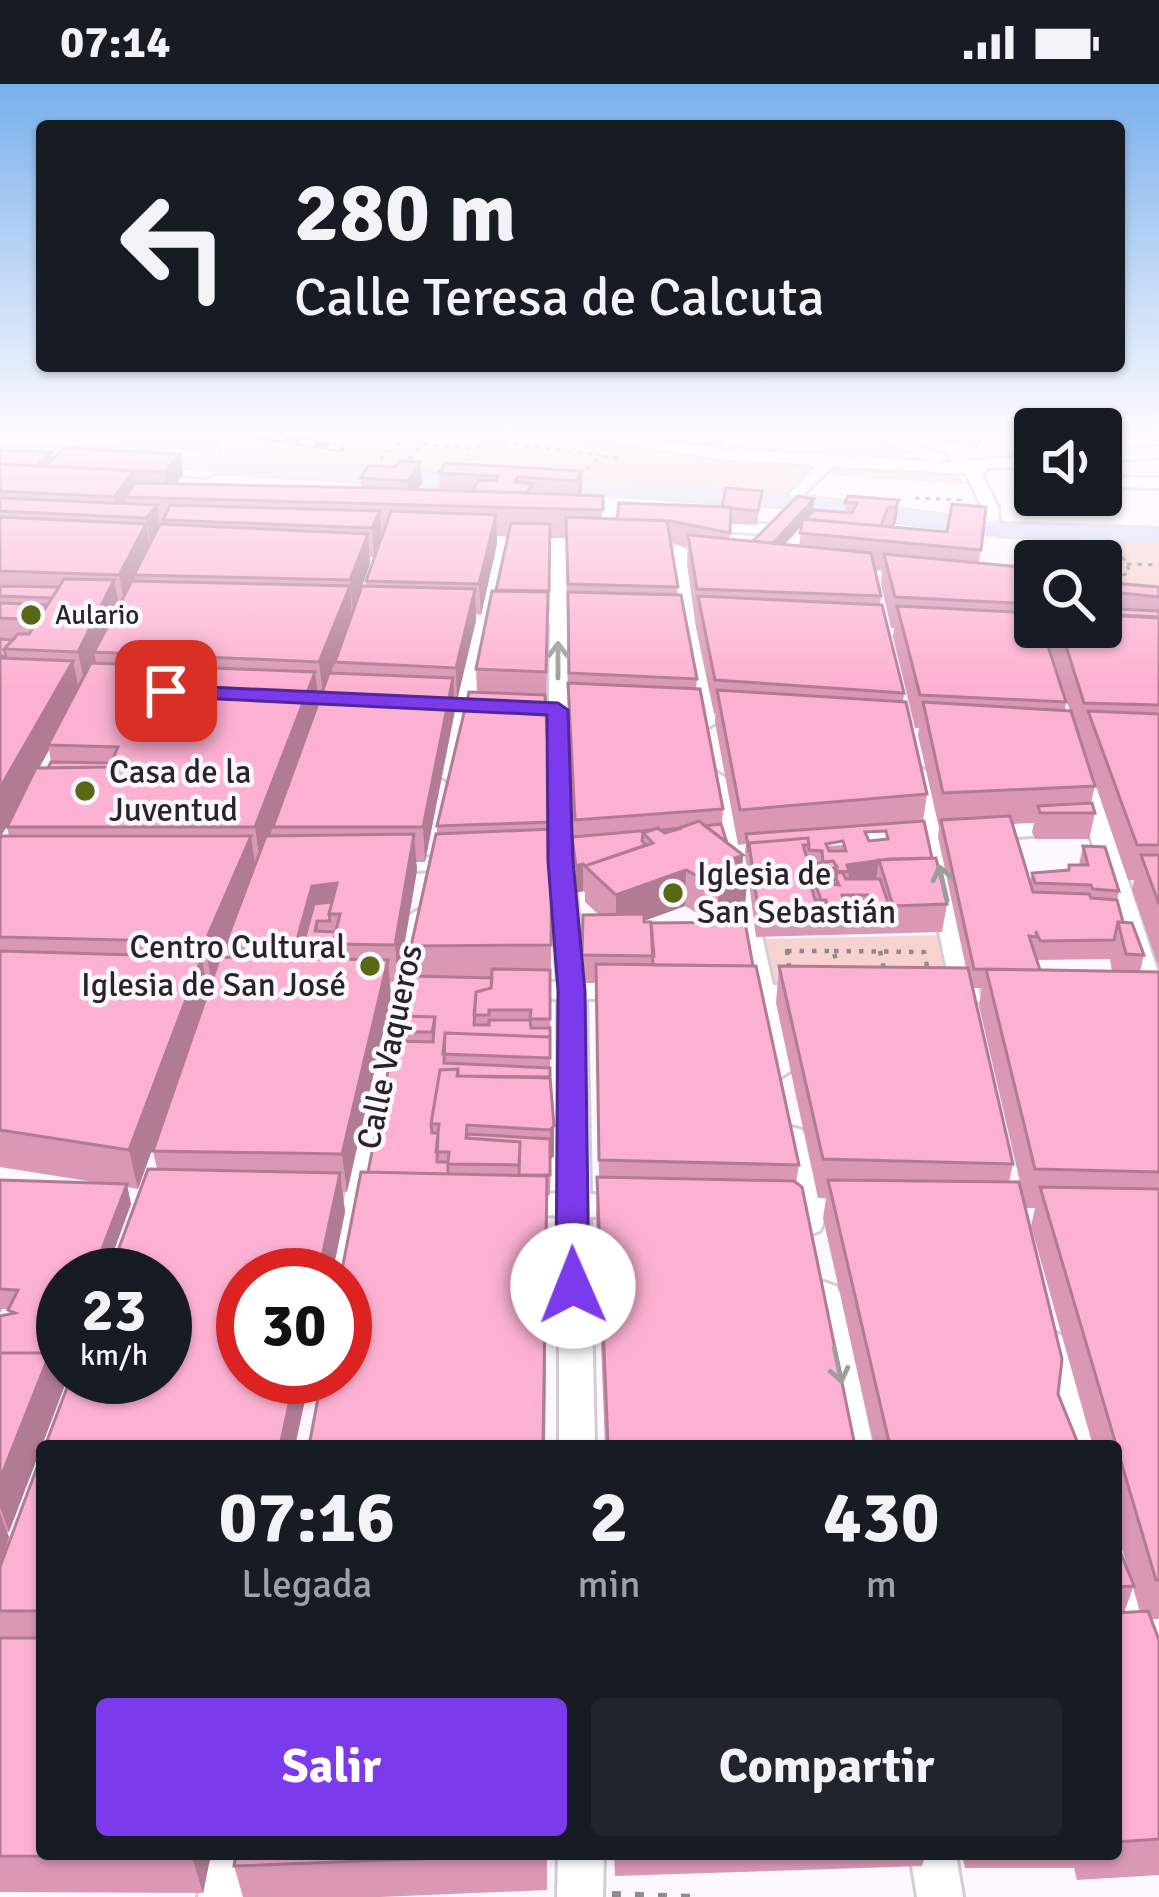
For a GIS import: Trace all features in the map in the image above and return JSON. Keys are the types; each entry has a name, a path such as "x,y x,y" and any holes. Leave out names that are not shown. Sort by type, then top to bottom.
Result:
{"main road":[{"path":"907,517 982,520 1024,530 1159,535"}],"street":[{"path":"716,526 718,517"},
{"path":"750,546 777,517"},
{"path":"434,537 618,544 611,520"},
{"path":"766,529 716,526 677,544 686,622 730,849 854,1440"},
{"path":"445,797 505,539"},
{"path":"559,542 560,861 572,991 577,1440"},
{"path":"424,615 621,620"},
{"path":"396,702 620,713"},
{"path":"1072,740 1099,824 1130,885 1148,1002"},
{"path":"913,748 958,992 977,1041"},
{"path":"666,853 1099,824"},
{"path":"360,865 433,854 560,861 624,856"},
{"name":"Calle Vaqueros","path":"349,1248 391,987 433,854"},
{"path":"391,987 440,988"},
{"path":"482,989 845,995"},
{"path":"476,1203 665,1207"},
{"path":"735,1208 900,1211"},
{"path":"1042,1306 1077,1440"},
{"path":"1122,1586 1159,1689"},
{"path":"221,1897 229,1860"},
{"path":"934,1860 940,1897"}],"path":[{"path":"1122,559 1129,576 1122,577"},
{"path":"1126,565 1159,565"},
{"path":"1122,585 1124,590"},
{"path":"833,951 838,974 790,974 787,951 833,951 880,951 924,952 958,992"},
{"path":"880,951 885,974"},
{"path":"580,1881 696,1897"}],"shaded area":[{"path":"1051,536 1159,540 1159,641 1122,632 1122,540 1053,540"},
{"path":"946,935 954,988 771,985 762,939"}],"building":[{"path":"0,517 146,524 119,575 0,571"},
{"path":"165,517 377,517 372,528 163,520"},
{"path":"389,517 496,517 479,584 366,581"},
{"path":"566,517 667,521 678,587 568,584"},
{"path":"731,517 730,533 671,521 617,519"},
{"path":"777,517 798,517 773,543 753,541"},
{"path":"807,517 884,517 881,526"},
{"path":"950,517 985,517 981,550 800,533 803,519 947,532"},
{"path":"511,523 550,524 549,591 496,590"},
{"path":"160,524 368,534 350,580 134,575"},
{"path":"688,535 871,553 881,596 697,589"},
{"path":"884,554 1014,566 1014,603 895,597"},
{"path":"64,579 114,580 78,652 4,649 18,634 29,634"},
{"path":"132,581 350,586 319,662 94,652"},
{"path":"1122,584 1159,587 1159,597 1122,593"},
{"path":"0,586 59,587 52,598 0,596"},
{"path":"362,586 475,589 456,668 335,662"},
{"path":"492,591 548,592 546,672 476,669"},
{"path":"568,592 681,595 697,679 569,673"},
{"path":"698,596 882,605 904,693 715,680"},
{"path":"0,603 47,605 38,620 0,618"},
{"path":"897,606 1014,612 1014,648 1049,648 1066,702 920,695"},
{"path":"1122,609 1159,611 1159,617 1122,615"},
{"path":"1122,616 1159,618 1159,705 1084,703 1067,648 1122,648"},
{"path":"0,639 13,640 4,649 6,657 0,656"},
{"path":"0,658 73,661 0,788"},
{"path":"91,663 315,672 255,827 7,827 36,768 109,767 118,747 48,745"},
{"path":"329,673 453,678 423,827 273,827"},
{"path":"568,683 700,689 723,809 575,820"},
{"path":"717,690 906,702 927,794 740,810"},
{"path":"469,692 545,695 552,822 437,826"},
{"path":"923,702 1071,711 1095,786 943,793"},
{"path":"1088,711 1159,714 1159,845 1137,845"},
{"path":"51,762 111,763 109,767 48,768"},
{"path":"1092,803 1095,813 1040,813 1038,806"},
{"path":"1010,816 1033,892 1117,900 1123,922 1118,922 1114,940 1040,941 1036,931 1037,937 1029,936 1040,970 974,969 941,820"},
{"path":"699,821 743,855 732,859 747,881 719,888 686,870 616,895 585,866 653,843 643,833 658,828 665,833"},
{"path":"924,821 932,858 889,859 847,865 849,872 837,871 833,861 823,862 822,851 809,850 808,838 749,843 749,852 746,834","holes":["886,831 888,839 869,841 865,832","843,841 846,851 829,851 826,844"]},
{"path":"721,824 727,843 705,826"},
{"path":"552,829 551,945 411,946 436,834"},
{"path":"651,830 643,833 646,845 576,866 572,837"},
{"path":"414,834 395,945 333,944 340,914 329,914 337,883 312,886 296,943 226,942 266,836"},
{"path":"2,836 251,836 205,942 0,937"},
{"path":"808,838 809,845 803,845 809,865 833,861 837,867 808,876 815,900 826,900 827,908 758,909 749,843"},
{"path":"1083,846 1105,847 1119,891 1035,883 1032,873 1088,865"},
{"path":"1141,855 1159,855 1159,904"},
{"path":"936,858 947,904 893,906 879,860"},
{"path":"842,872 846,879 880,879 892,915 826,917 826,900 821,900 815,882 839,885 837,873","holes":["842,895 869,895 872,903 844,903"]},
{"path":"332,902 330,921 317,921 315,931 336,932 334,959 299,959 314,904"},
{"path":"644,914 644,922 651,922 654,956 582,955 583,915"},
{"path":"745,922 753,966 653,965 651,923"},
{"path":"1118,922 1132,923 1144,955 1126,954"},
{"path":"0,951 202,957 129,1150 0,1130"},
{"path":"220,957 388,960 342,1154 153,1151"},
{"path":"596,964 756,966 799,1165 599,1160"},
{"path":"779,966 968,968 1013,1164 823,1159"},
{"path":"492,969 550,970 550,1019 530,1019 531,1010 489,1010 489,1015 474,1015 476,992 491,988"},
{"path":"986,969 1159,972 1159,1172 1035,1169"},
{"path":"407,976 492,978 491,988 476,992 474,1025 489,1025 489,1020 530,1020 531,1028 550,1028 550,1037 445,1033 444,1063 550,1068 550,1078 458,1076 458,1069 440,1070 431,1124 432,1133 438,1133 437,1162 448,1162 448,1174 368,1172 394,1041 433,1042 435,1017 400,1016"},
{"path":"397,1016 435,1017 432,1032 394,1032"},
{"path":"445,1033 550,1037 550,1058 443,1054"},
{"path":"458,1069 457,1076 550,1077 554,1126 550,1130 467,1125 466,1138 520,1142 519,1165 448,1164 449,1152 436,1152 439,1124 431,1124 440,1070"},
{"path":"467,1134 550,1139 550,1175 519,1175 520,1142 467,1138"},
{"path":"148,1169 340,1173 324,1248 216,1248 216,1404 289,1404 281,1440 47,1440 61,1404 192,1404 192,1248 119,1248"},
{"path":"361,1172 547,1176 543,1440 310,1440 317,1404 372,1404 372,1248 346,1248"},
{"path":"597,1177 794,1181 802,1187 854,1440 608,1440"},
{"path":"0,1180 127,1184 102,1248 36,1248 36,1353 0,1353 0,1316 15,1313 8,1310 18,1290 0,1289"},
{"path":"828,1180 1019,1182 1062,1359 1058,1394 1077,1440 889,1440"},
{"path":"1040,1187 1159,1189 1159,1580 1122,1465 1122,1440 1115,1440"},
{"path":"0,1353 36,1353 36,1388 0,1479"},
{"path":"36,1470 36,1611 0,1611 0,1567"},
{"path":"1122,1556 1134,1586 1122,1587"},
{"path":"1148,1611 1159,1640 1159,1839 1122,1842 1122,1613"},
{"path":"0,1638 36,1638 36,1856 0,1856"},
{"path":"235,1860 387,1860 234,1866"}],"place":[{"name":"Aulario","path":"31,615"},
{"name":"Casa de la Juventud","path":"85,791"},
{"name":"Iglesia de San Sebastián","path":"673,893"},
{"name":"Centro Cultural Iglesia de San José","path":"370,966"}],"route":[{"path":"166,691 558,710 560,861 572,991 573,1286"}]}
